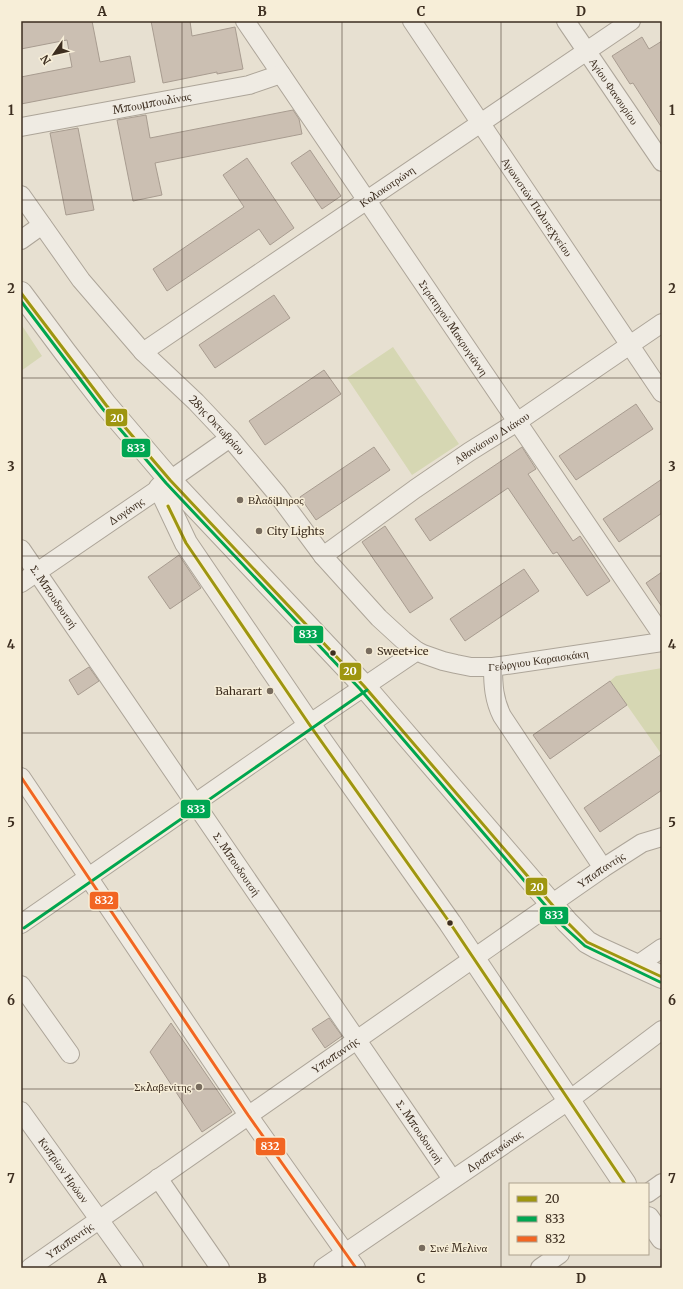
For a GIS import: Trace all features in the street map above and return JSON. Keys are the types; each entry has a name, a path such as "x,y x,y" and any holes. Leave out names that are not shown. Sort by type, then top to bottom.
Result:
{"street":[{"name":"Στρατηγού Μακρυγιάννη","path":"245,21 662,635"},
{"name":"Αγωνιστών Πολυτεχνείου","path":"412,21 662,393"},
{"name":"Αγίου Φανουρίου","path":"566,21 662,162"},
{"name":"Κολοκοτρώνη","path":"143,352 631,21"},
{"name":"Μπουμπουλίνας","path":"21,127 249,85 281,74"},
{"name":"28ης Οκτωβρίου","path":"21,195 82,280 143,352 191,397 230,438 277,494 323,556 379,618 417,651"},
{"path":"21,240 42,225"},
{"path":"21,293 165,484 364,686 551,905 587,942 662,977"},
{"name":"Αθανάσιου Διάκου","path":"323,556 415,489 469,452 517,422 662,323"},
{"name":"Δογάνης","path":"21,583 230,438"},
{"path":"165,484 186,543 309,724 474,958 568,1101 624,1183"},
{"name":"Σ. Μπουδουτσή","path":"21,549 452,1179"},
{"name":"Γεώργιου Καραισκάκη","path":"417,651 443,661 456,664 471,667 492,667 662,642"},
{"path":"21,924 364,686 417,651"},
{"path":"492,667 496,705 502,716 604,868"},
{"path":"21,777 248,1114 356,1268"},
{"name":"Υπαπαντής","path":"30,1268 248,1114 604,868 642,843 662,838"},
{"path":"636,966 662,948"},
{"path":"21,985 70,1054"},
{"name":"Δραπετσώνας","path":"323,1268 568,1101 662,1030"},
{"name":"Κυπρίων Ηρώων","path":"21,1111 134,1268"},
{"path":"158,1178 220,1268"},
{"path":"649,1192 662,1183"},
{"path":"649,1219 662,1238"},
{"path":"540,1268 559,1255"}],"green space":[{"path":"21,324 42,356 21,371"},
{"path":"393,347 459,444 412,475 347,378"},
{"path":"662,668 662,755 610,681 616,676"}],"building":[{"path":"21,21 92,21 100,62 130,56 135,82 21,104 21,77 72,67 67,40 21,49"},
{"path":"151,21 190,21 192,36 235,27 243,69 217,74 217,72 163,83"},
{"path":"642,37 649,49 662,41 662,128 633,83 630,84 612,56"},
{"path":"293,110 299,119 302,134 155,163 162,195 133,201 117,120 146,115 150,138"},
{"path":"78,128 94,210 66,215 50,133"},
{"path":"310,150 341,196 322,209 291,163"},
{"path":"247,158 294,228 270,245 259,229 167,291 153,269 244,207 223,175"},
{"path":"274,295 290,318 215,368 199,345"},
{"path":"324,370 341,394 265,445 249,421"},
{"path":"636,404 653,429 576,480 559,456"},
{"path":"374,447 390,470 316,520 300,497"},
{"path":"522,447 536,469 528,474 573,541 580,536 610,581 587,596 557,552 553,554 508,488 430,541 415,519"},
{"path":"662,479 662,513 619,542 603,519"},
{"path":"385,526 433,598 410,613 362,542"},
{"path":"179,555 201,588 170,609 148,577"},
{"path":"524,569 539,591 465,641 450,619"},
{"path":"662,572 662,607 646,583"},
{"path":"89,667 99,681 78,695 69,680"},
{"path":"610,681 627,705 550,759 533,735"},
{"path":"662,754 662,790 600,832 584,808"},
{"path":"329,1018 342,1036 325,1048 312,1029"},
{"path":"171,1023 232,1112 202,1132 150,1052"}],"transit line":[{"name":"20","path":"21,293 106,405 170,480 364,686 567,922 587,942 662,977"},
{"name":"833","path":"21,301 102,408 166,483 360,689 563,926 585,946 660,982"},
{"name":"20","path":"168,506 186,543 309,724 450,923 624,1183"},
{"name":"833","path":"24,928 367,690"},
{"name":"832","path":"21,777 248,1115 356,1268"}],"place":[{"name":"Βλαδίμηρος","path":"240,500"},
{"name":"City Lights","path":"259,531"},
{"name":"Sweet+ice","path":"369,651"},
{"name":"Baharart","path":"270,691"},
{"name":"Σκλαβενίτης","path":"199,1087"},
{"name":"Σινέ Μελίνα","path":"422,1248"}]}
